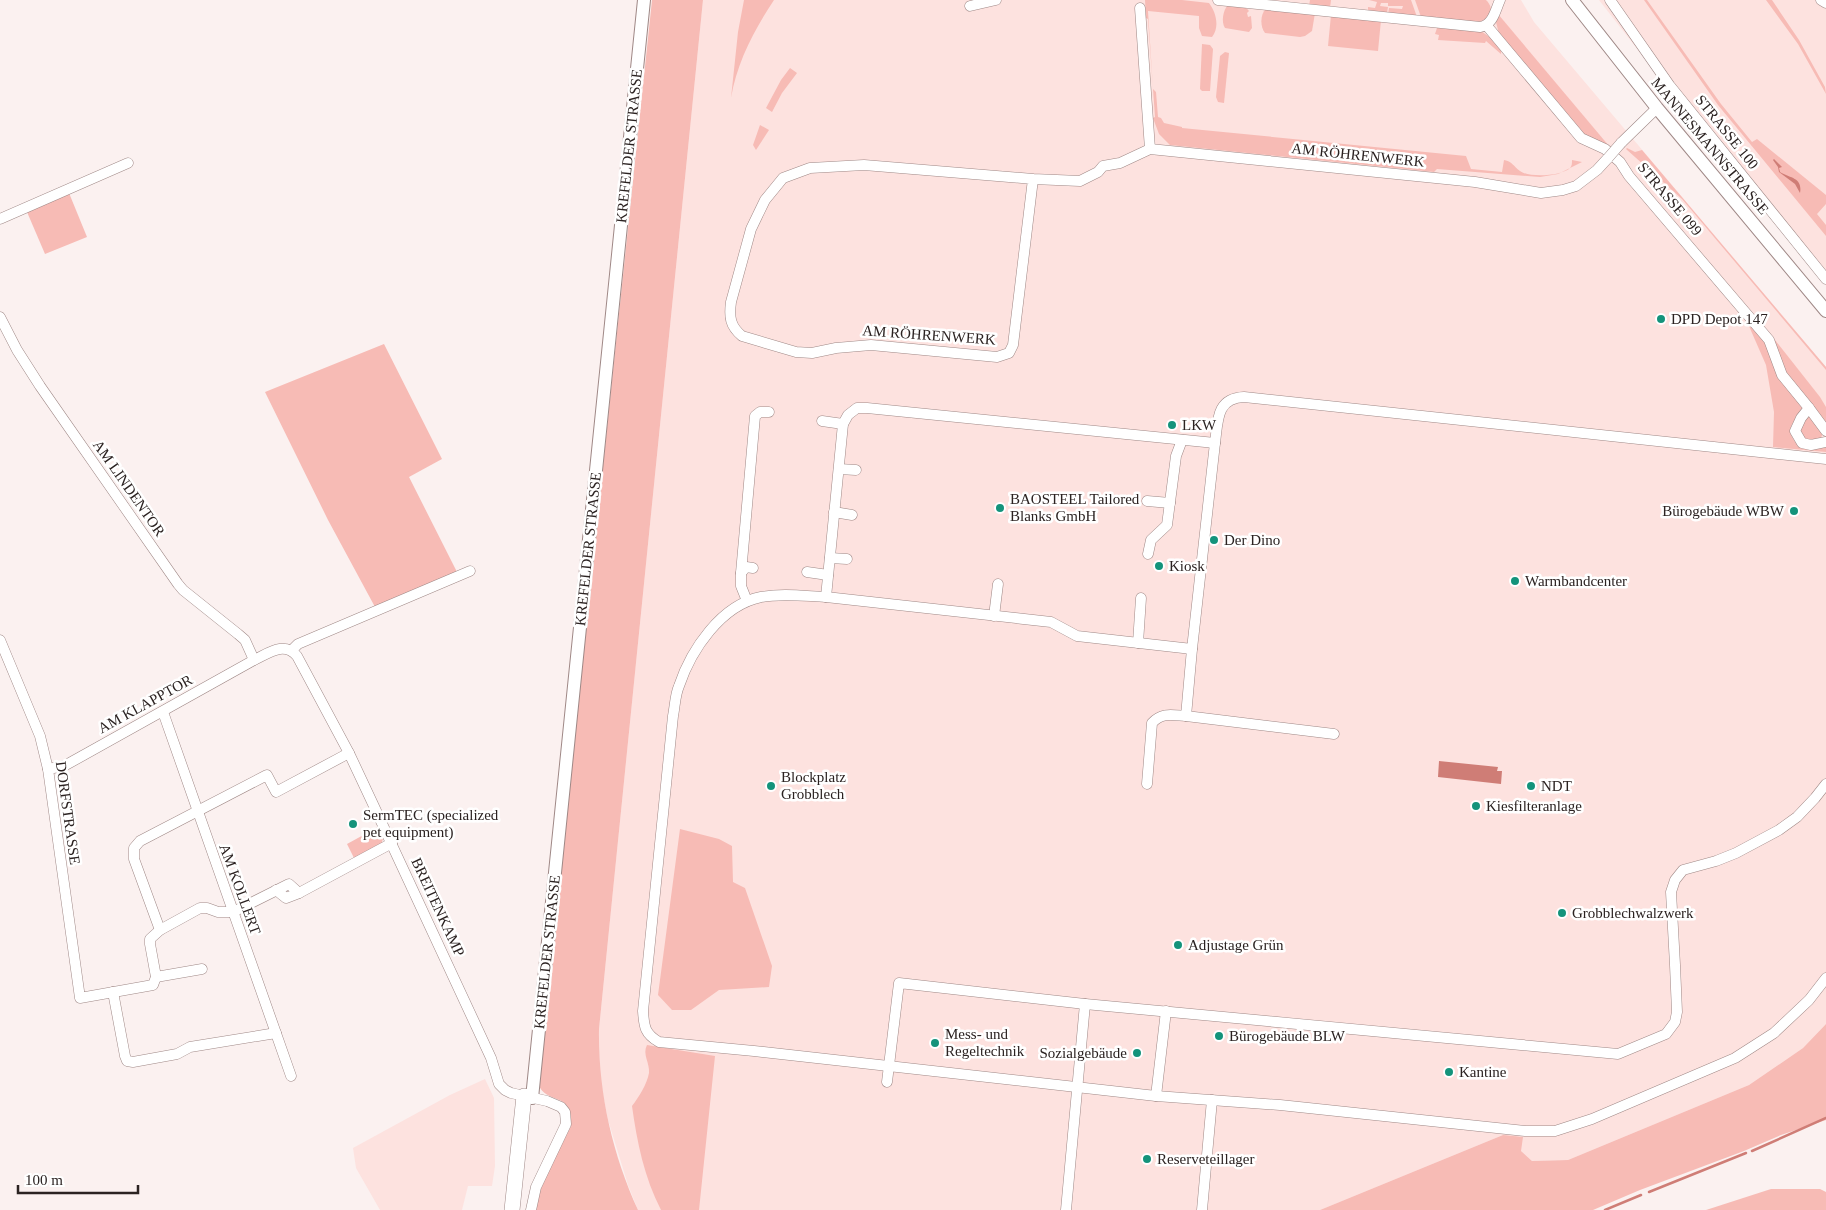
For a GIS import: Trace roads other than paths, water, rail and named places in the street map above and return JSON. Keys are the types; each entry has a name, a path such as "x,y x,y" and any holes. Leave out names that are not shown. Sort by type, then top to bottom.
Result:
{"highway":[{"name":"KREFELDER STRASSE","path":"512,1210 528,1097"},
{"name":"KREFELDER STRASSE","path":"522,1210 528,1097"}],"main road":[{"name":"KREFELDER STRASSE","path":"528,1097 636,0"},
{"name":"KREFELDER STRASSE","path":"528,1097 644,0"},
{"name":"MANNESMANNSTRASSE","path":"1572,0 1657,108 1826,311"}],"street":[{"path":"970,6 996,0"},
{"path":"1218,0 1480,27 1487,26 1491,22 1500,0"},
{"name":"STRASSE 100","path":"1610,0 1676,94 1826,279"},
{"path":"1821,0 1826,4"},
{"path":"1140,8 1150,148"},
{"name":"STRASSE 099","path":"1487,26 1581,138 1605,149 1620,162 1769,340 1782,375 1810,408 1826,431"},
{"name":"AM RÖHRENWERK","path":"1033,179 1013,345 1009,352 997,357 871,345 836,348 812,354 796,352 742,336 731,323 729,314 731,302 751,229 765,200 783,178 810,168 864,165 1080,181 1098,172 1102,166 1120,163 1150,148 1475,182 1541,193 1576,186 1598,170 1621,143 1657,108"},
{"path":"0,219 128,163"},
{"name":"AM LINDENTOR","path":"0,316 17,350 40,386 178,584 244,640 254,660"},
{"path":"1186,716 1219,415 1225,403 1234,398 1244,397 1826,459"},
{"path":"826,597 843,424 848,415 857,408 1215,443"},
{"path":"1810,408 1801,418 1795,431 1802,443 1826,442"},
{"path":"747,601 741,586 741,572 755,416 760,412 769,412"},
{"path":"822,421 843,424"},
{"path":"1148,554 1151,540 1168,525 1176,456 1182,440"},
{"path":"839,468 856,470"},
{"path":"1148,501 1170,503"},
{"path":"834,512 852,514"},
{"path":"830,558 847,559"},
{"path":"741,572 746,567 753,568"},
{"path":"254,660 277,649 285,648 292,650 298,644 470,571"},
{"path":"807,572 828,575"},
{"path":"994,616 998,584"},
{"path":"1192,649 1077,636 1051,622 826,597 779,595 760,597 747,601 728,613 709,632 691,658 678,687 673,716 643,1011 644,1025 650,1036 659,1042 1156,1096 1462,1123 1526,1131 1555,1131 1592,1119 1735,1058 1774,1033 1809,1000 1826,978"},
{"path":"1138,643 1141,598"},
{"name":"DORFSTRASSE","path":"0,640 40,736 48,769 80,998 113,992"},
{"name":"BREITENKAMP","path":"292,650 297,656 348,753 392,843 491,1058 499,1084 505,1090 547,1101 561,1107 565,1112 566,1124 536,1187 531,1210"},
{"name":"AM KLAPPTOR","path":"48,769 64,766 254,660"},
{"name":"AM KOLLERT","path":"163,712 291,1076"},
{"path":"1147,784 1152,723 1158,717 1165,715 1334,734"},
{"path":"160,930 134,859 134,848 140,841 267,775 276,792 348,753"},
{"path":"887,1082 899,983 1085,1004 1618,1054 1666,1034 1674,1022 1676,1012 1675,965 1671,892 1675,880 1683,870 1716,861 1736,853 1780,830 1797,817 1826,784"},
{"path":"276,1033 190,1047 177,1054 133,1062 127,1061 113,992 153,985 156,977 150,939 160,930 200,908 207,908 218,912 233,912 289,884 299,893 392,843"},
{"path":"156,977 202,969"},
{"path":"1066,1209 1085,1004"},
{"path":"1156,1096 1166,1011"},
{"path":"1202,1210 1212,1100"}],"waterway":[{"path":"1752,1151 1826,1118"},
{"path":"1649,1192 1746,1153"},
{"path":"1605,1210 1641,1195"}],"place":[{"name":"DPD Depot 147","path":"1661,319"},
{"name":"LKW","path":"1172,425"},
{"name":"BAOSTEEL Tailored Blanks GmbH","path":"1000,508"},
{"name":"Bürogebäude WBW","path":"1794,511"},
{"name":"Der Dino","path":"1214,540"},
{"name":"Kiosk","path":"1159,566"},
{"name":"Warmbandcenter","path":"1515,581"},
{"name":"Blockplatz Grobblech","path":"771,786"},
{"name":"NDT","path":"1531,786"},
{"name":"Kiesfilteranlage","path":"1476,806"},
{"name":"SermTEC (specialized pet equipment)","path":"353,824"},
{"name":"Grobblechwalzwerk","path":"1562,913"},
{"name":"Adjustage Grün","path":"1178,945"},
{"name":"Bürogebäude BLW","path":"1219,1036"},
{"name":"Mess- und Regeltechnik","path":"935,1043"},
{"name":"Sozialgebäude","path":"1137,1053"},
{"name":"Kantine","path":"1449,1072"},
{"name":"Reserveteillager","path":"1147,1159"}]}
